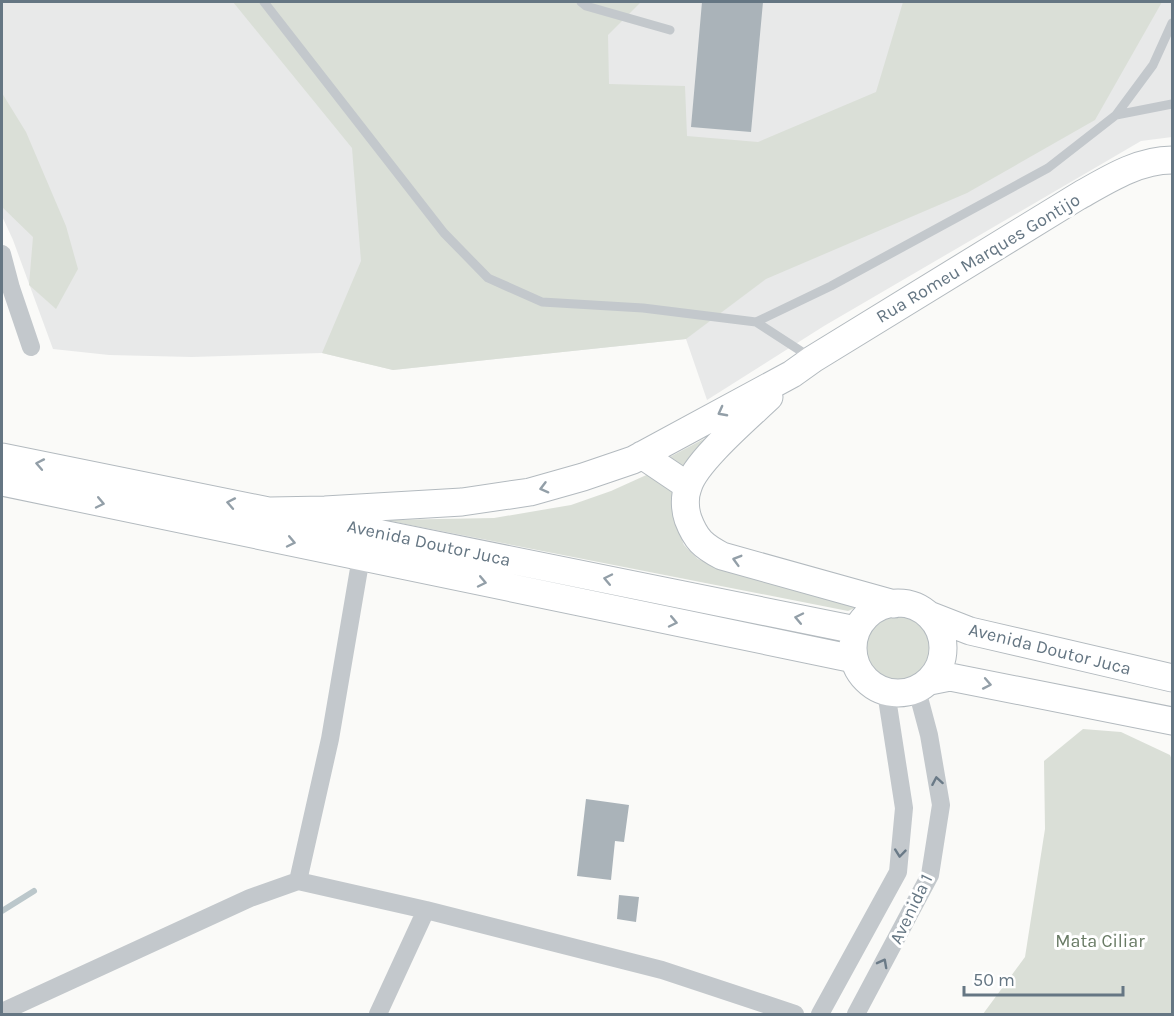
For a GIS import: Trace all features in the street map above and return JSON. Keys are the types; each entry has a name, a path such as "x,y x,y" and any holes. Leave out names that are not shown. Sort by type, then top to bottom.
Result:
{"main road":[{"name":"Rua Romeu Marques Gontijo","path":"803,366 1112,177 1160,160 1173,160"},
{"path":"270,511 462,502 530,492 633,460 803,366"},
{"path":"803,366 712,453 694,474 688,486 686,514 693,532 706,547 722,556 894,604"},
{"path":"642,455 688,486"},
{"name":"Avenida Doutor Juca","path":"2,457 856,630"},
{"name":"Avenida Doutor Juca","path":"2,482 854,660"},
{"path":"923,685 939,668 943,654 943,640 938,626 929,615 917,607 903,603 888,604 875,609 864,618 856,630 853,644 854,660 866,680 886,692 901,693 950,677 1173,721"},
{"name":"Avenida Doutor Juca","path":"929,615 970,631 1173,678"}],"street":[{"path":"2,254 31,347"},
{"path":"298,881 330,739 361,557"},
{"name":"Avenida 1","path":"856,1014 930,875 941,805 923,685"},
{"name":"Avenida 1","path":"820,1014 898,872 904,808 886,692"},
{"path":"4,1012 250,898 298,881 426,910 662,970 795,1014"},
{"path":"378,1014 426,910"}],"lane":[{"path":"264,2 444,233 488,278 542,302 643,308 756,322 831,286 1048,168 1116,115 1153,65 1173,23"},
{"path":"581,2 586,6 670,30"},
{"path":"1116,115 1173,104"},
{"path":"756,322 803,366"}],"shaded area":[{"path":"2,2 1172,2 1172,137 1141,141 824,326 707,400 686,339 393,370 322,353 192,357 109,355 53,349 2,216"}],"green space":[{"path":"233,2 641,2 608,35 609,84 685,86 687,136 758,142 876,92 903,2 1162,2 1095,120 967,193 766,279 686,339 393,370 322,353 361,261 352,148"},
{"path":"2,93 26,132 66,226 78,269 56,309 29,285 33,237 2,207"},
{"path":"715,433 684,469 666,459"},
{"path":"653,472 674,486 676,524 684,545 698,559 724,570 857,607 848,611 385,520 494,518 571,505 611,491"},
{"path":"897,616 915,622 923,630 929,648 923,666 915,674 897,680 879,674 871,666 865,648 871,630 879,622"},
{"name":"Mata Ciliar","path":"1083,729 1121,732 1170,755 1172,760 1172,1014 983,1014 1025,957 1045,829 1044,761"}],"building":[{"path":"702,2 763,2 751,132 691,127"},
{"path":"586,799 629,805 624,842 615,841 611,880 577,876"},
{"path":"619,895 639,897 636,922 617,919"}],"waterway":[{"path":"2,911 34,891"}]}
